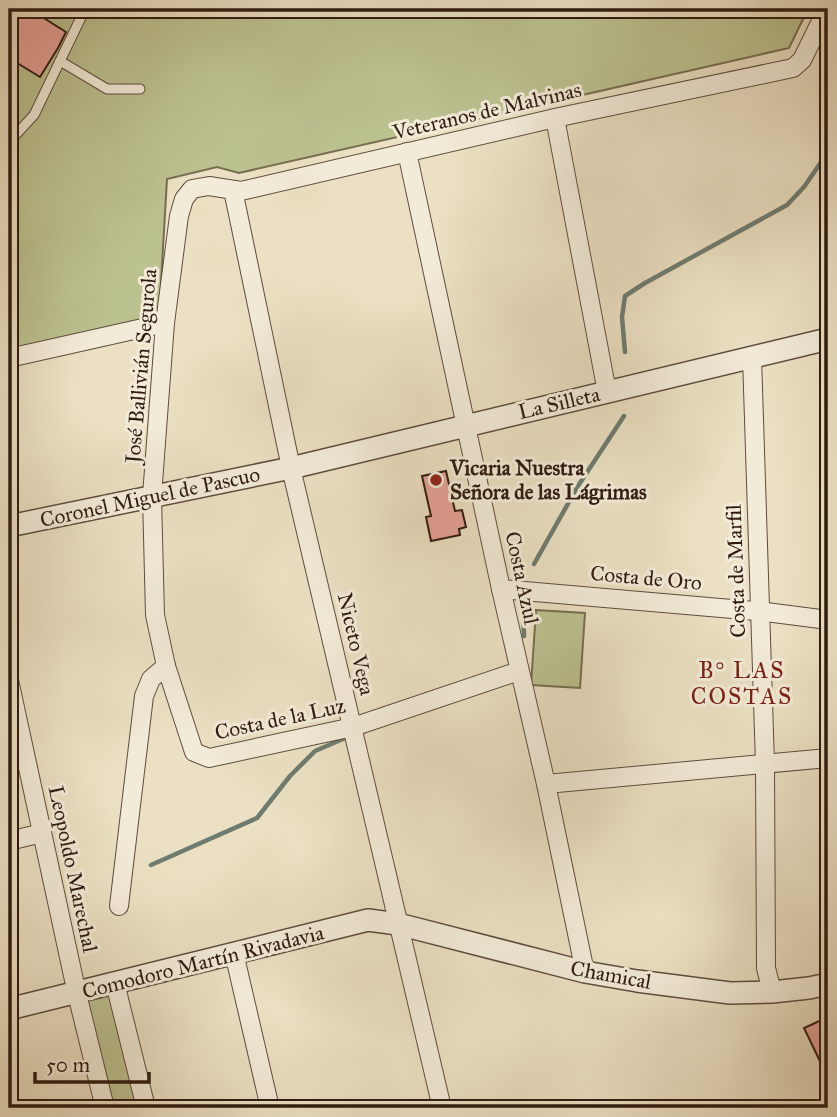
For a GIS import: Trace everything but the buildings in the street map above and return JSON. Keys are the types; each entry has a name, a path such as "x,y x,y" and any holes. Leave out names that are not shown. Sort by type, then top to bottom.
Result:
{"street":[{"name":"Veteranos de Malvinas","path":"184,199 192,189 209,186 241,191 555,118 793,68 802,60 827,9"},
{"path":"555,118 607,391"},
{"name":"Costa Azul","path":"407,152 585,972"},
{"name":"Niceto Vega","path":"233,190 291,468 442,1108"},
{"name":"José Ballivián Segurola","path":"184,199 179,216 165,323 152,496 155,615 166,666 194,752 209,758"},
{"path":"9,358 165,323"},
{"name":"La Silleta","path":"291,468 828,339"},
{"name":"Costa de Marfil","path":"752,357 765,764 766,968 772,992"},
{"name":"Coronel Miguel de Pascuo","path":"9,526 291,468"},
{"name":"Costa de Oro","path":"501,589 760,611 828,620"},
{"path":"119,906 144,696 151,679 166,666"},
{"name":"Costa de la Luz","path":"209,758 353,727 519,671"},
{"name":"Leopoldo Marechal","path":"9,680 77,994 105,1108"},
{"path":"546,784 828,758"},
{"path":"9,841 42,833"},
{"name":"Comodoro Martín Rivadavia","path":"9,1009 368,920 398,923"},
{"name":"Chamical","path":"398,923 585,972 636,981 730,993 772,992 828,984"},
{"path":"234,953 270,1108"},
{"path":"115,983 146,1108"}],"lane":[{"path":"9,142 34,115 85,9"},
{"path":"60,61 107,89 140,89"}],"green space":[{"path":"9,9 808,9 789,48 239,173 217,167 167,179 159,317 9,350"},
{"path":"536,610 585,613 580,688 531,685"},
{"path":"113,987 138,1108 107,1108 79,995"}],"waterway":[{"path":"625,352 622,317 625,296 787,205 804,187 828,152"},
{"path":"534,564 578,486 624,416"},
{"path":"523,603 524,636"},
{"path":"151,865 257,818 290,776 315,751 343,739"}],"place":[{"name":"Vicaria Nuestra Señora de las Lágrimas","path":"436,480"}],"district":[{"name":"B° LAS COSTAS","path":"742,683"}]}
